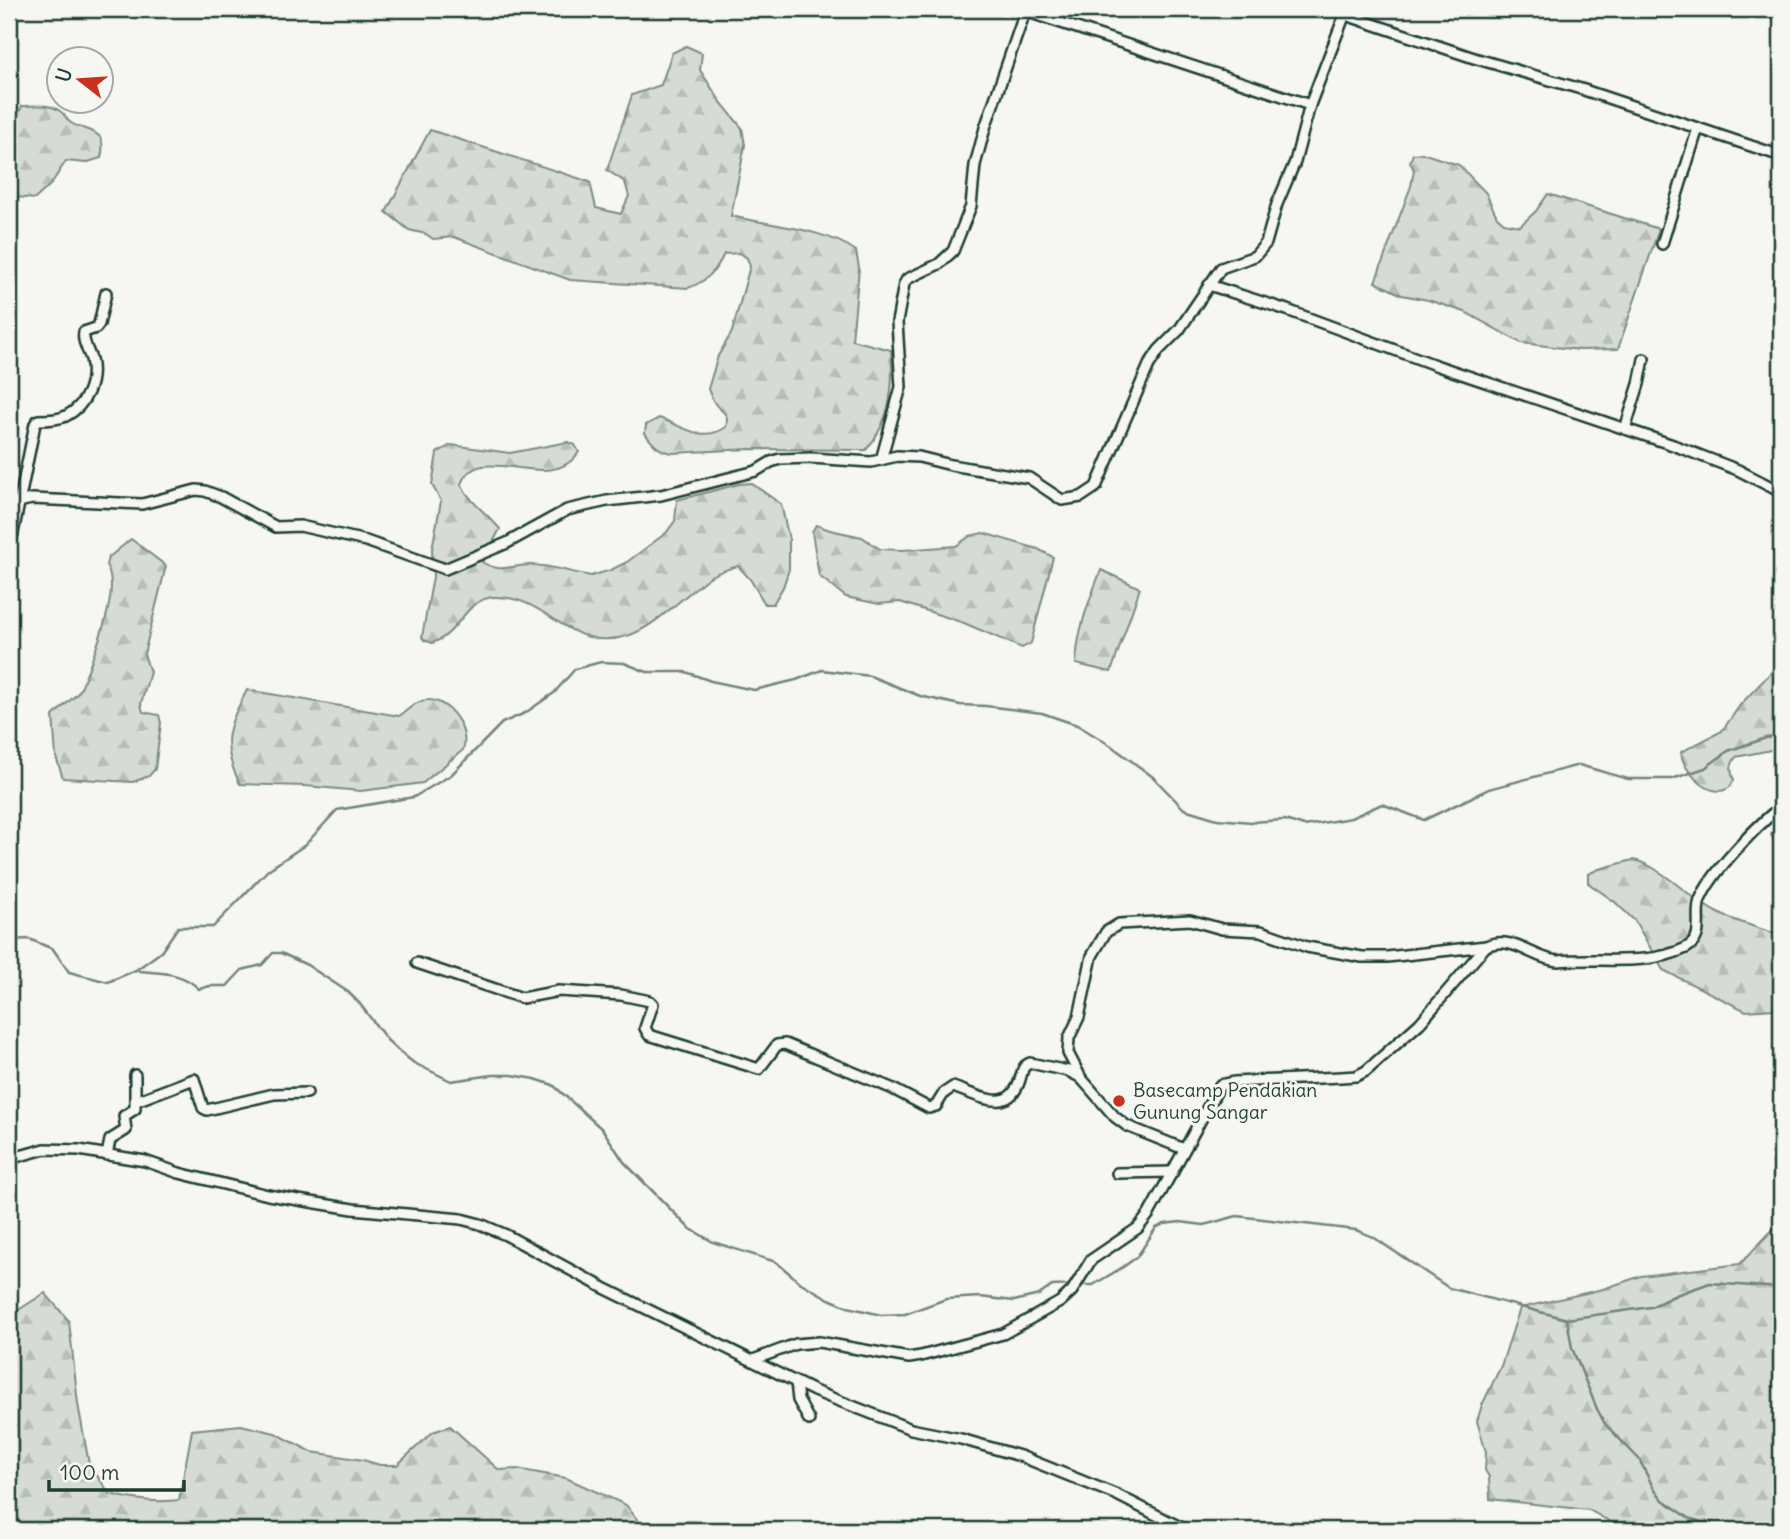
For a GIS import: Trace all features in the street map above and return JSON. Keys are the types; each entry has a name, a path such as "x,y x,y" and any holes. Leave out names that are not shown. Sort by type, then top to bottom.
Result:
{"street":[{"path":"881,460 901,387 897,332 904,284 907,279 939,264 953,251 971,206 975,165 1022,10 1310,105"},
{"path":"14,503 32,499 142,504 196,490 205,491 276,527 300,526 366,541 445,569 507,544 568,510 661,495 756,471 780,459 881,460 897,456 919,457 1029,478 1062,500 1090,494 1107,467 1133,399 1159,350 1184,323 1223,267 1255,256 1266,243 1310,105 1347,12 1474,58 1581,89 1781,156"},
{"path":"1662,244 1698,128"},
{"path":"1209,285 1625,429 1738,470 1781,492"},
{"path":"11,542 14,503 37,422 64,418 87,396 91,388 91,359 83,338 84,332 96,328 99,324 106,293"},
{"path":"1625,429 1644,359"},
{"path":"1184,1149 1127,1126 1115,1117 1081,1078 1068,1053 1069,1038 1079,1017 1092,956 1106,932 1119,924 1191,920 1222,929 1261,931 1325,951 1374,957 1486,946 1496,942 1509,943 1547,960 1558,961 1642,959 1666,955 1686,948 1697,937 1699,904 1709,886 1733,854 1781,807"},
{"path":"753,1360 796,1344 819,1342 909,1358 1003,1334 1060,1302 1072,1291 1091,1260 1138,1228 1154,1206 1217,1088 1223,1083 1356,1076 1374,1066 1420,1023 1486,946"},
{"path":"416,963 522,998 559,991 621,995 650,1001 653,1004 645,1028 649,1035 759,1069 777,1045 782,1043 891,1088 929,1108 936,1106 944,1093 953,1087 992,1100 1008,1099 1017,1090 1023,1068 1030,1063 1068,1071 1081,1078"},
{"path":"107,1155 110,1140 124,1132 124,1116 134,1111 135,1075"},
{"path":"136,1101 194,1079 202,1108 207,1110 274,1094 307,1093"},
{"path":"9,1159 59,1148 145,1161 179,1173 268,1195 353,1209 461,1219 480,1224 796,1383 911,1429 961,1439 1020,1456 1116,1496 1186,1530"},
{"path":"1117,1173 1173,1172"},
{"path":"796,1383 798,1400 809,1420"}],"green space":[{"path":"686,46 702,53 700,70 742,128 745,145 731,216 813,233 856,251 859,268 852,340 891,350 892,364 891,391 886,416 866,450 750,449 672,453 656,446 645,433 646,425 659,418 692,432 708,434 726,427 726,415 714,402 708,389 718,356 732,332 750,266 747,258 740,253 724,254 710,275 688,288 570,280 454,237 433,239 426,234 409,230 386,212 430,130 590,182 596,208 621,214 629,196 625,182 607,170 632,95 661,85 672,53"},
{"path":"22,106 46,106 46,116 65,116 71,123 96,133 102,141 101,158 85,163 66,161 51,184 35,199 9,196 9,117 19,113"},
{"path":"1422,153 1459,165 1486,193 1497,217 1504,223 1520,226 1536,211 1548,194 1659,229 1618,349 1580,350 1521,343 1465,312 1402,295 1375,282 1411,186 1414,170 1410,162 1413,154"},
{"path":"568,442 575,445 579,452 566,464 550,470 483,466 470,471 461,484 474,503 500,529 482,562 495,568 546,566 591,576 627,562 666,533 675,521 677,500 751,483 781,504 789,539 789,569 773,604 765,604 750,579 738,566 711,576 658,619 627,636 607,639 589,637 573,631 530,605 513,599 494,597 475,604 441,639 432,643 424,640 422,637 433,577 432,549 441,501 432,485 437,453 451,445 510,453"},
{"path":"816,525 862,537 880,549 956,546 970,536 983,533 1038,549 1053,557 1031,643 1022,648 964,623 900,602 879,604 846,597 819,576 812,532"},
{"path":"131,539 166,566 144,654 150,672 141,704 143,712 159,715 161,723 155,769 149,776 133,782 63,778 56,757 53,716 82,686 109,607 111,591 106,565 108,558"},
{"path":"1101,570 1140,588 1111,672 1076,664 1081,628"},
{"path":"1781,662 1781,748 1736,757 1731,771 1734,780 1730,787 1719,791 1706,787 1689,771 1681,752 1722,731 1741,704"},
{"path":"247,690 399,716 421,701 437,702 457,718 464,734 463,750 423,783 361,791 240,784 230,758 228,736"},
{"path":"1781,816 1781,851 1771,835"},
{"path":"1633,860 1654,868 1720,914 1781,936 1781,1005 1774,1009 1746,1011 1663,970 1635,921 1615,902 1588,883 1588,874"},
{"path":"1781,1221 1781,1530 1625,1530 1589,1510 1490,1499 1489,1477 1485,1470 1486,1452 1477,1421 1501,1366 1520,1308 1603,1289 1641,1276 1740,1264"},
{"path":"45,1293 69,1321 78,1404 89,1464 110,1494 144,1500 179,1500 192,1430 241,1425 275,1433 312,1452 380,1465 397,1465 433,1432 450,1426 499,1470 517,1469 566,1478 626,1505 643,1527 694,1521 722,1530 9,1530 9,1316"}],"waterway":[{"path":"9,940 29,939 53,949 69,972 108,982 136,970 161,952 178,927 213,927 268,870 305,845 337,810 414,797 451,775 502,723 525,713 554,693 575,669 601,662 624,663 647,672 686,672 711,681 754,690 796,680 822,670 870,676 920,696 960,705 1042,713 1077,725 1110,745 1153,777 1184,809 1217,819 1251,822 1285,820 1304,826 1351,818 1382,804 1424,820 1489,789 1579,765 1628,779 1672,779 1705,768 1728,751 1766,738 1781,736"},
{"path":"139,971 178,976 199,989 227,986 242,970 262,965 273,953 281,953 307,965 348,992 387,1040 414,1063 451,1081 512,1075 553,1085 603,1130 624,1162 689,1228 713,1242 776,1262 801,1283 848,1307 881,1315 905,1314 946,1299 980,1297 1014,1301 1039,1295 1052,1286 1073,1285"},
{"path":"1080,1285 1093,1285 1137,1257 1156,1228 1164,1224 1180,1222 1204,1225 1237,1216 1356,1230 1373,1237 1449,1288 1567,1319 1572,1348 1605,1424 1639,1459 1663,1500 1689,1518 1726,1530"},
{"path":"1567,1319 1651,1307 1710,1283 1781,1288"}],"place":[{"name":"Basecamp Pendakian Gunung Sangar","path":"1119,1101"}]}
